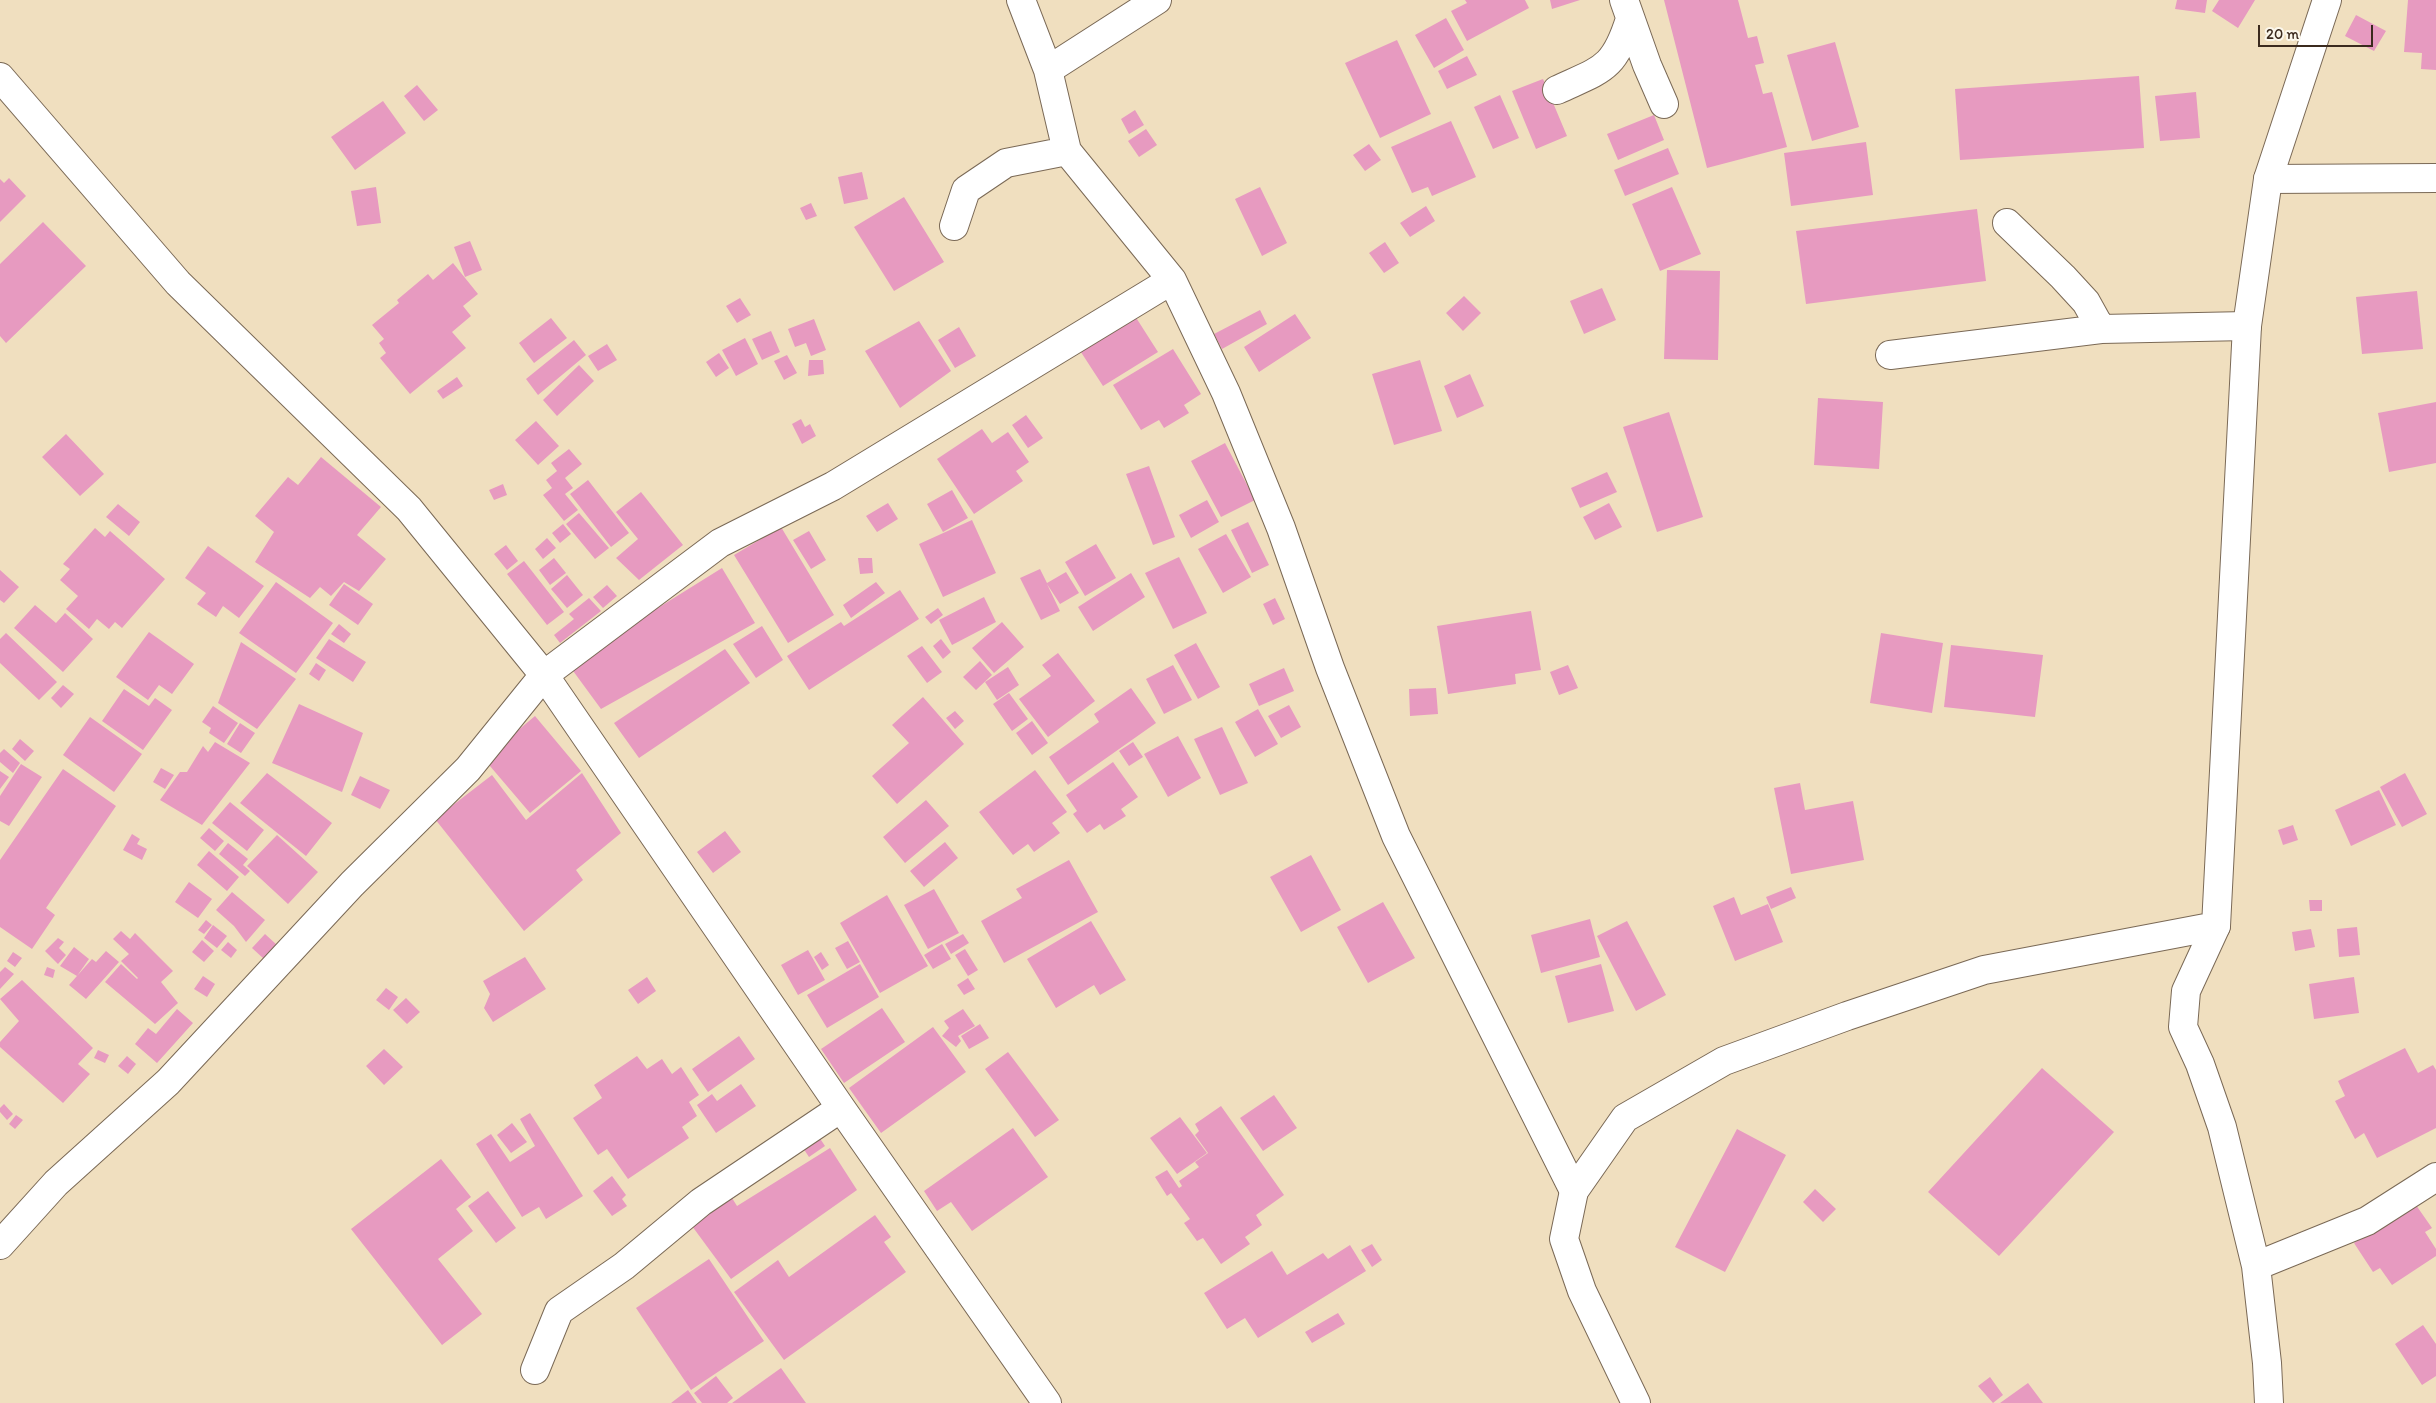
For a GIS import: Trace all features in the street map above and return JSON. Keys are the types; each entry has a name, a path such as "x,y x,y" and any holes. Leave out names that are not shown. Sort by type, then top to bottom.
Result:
{"street":[{"path":"1020,0 1048,70 1066,151 1172,280 1226,393 1270,501 1330,668 1396,836 1574,1191"},
{"path":"1048,70 1157,0"},
{"path":"2269,1403 2256,1266 2222,1126 2200,1064 2183,1027 2186,991 2216,926 2248,326 2268,179 2327,0"},
{"path":"1557,90 1604,68 1622,46 1627,9"},
{"path":"1627,9 1664,104"},
{"path":"0,77 178,283 409,509 544,675 840,1108 1047,1403"},
{"path":"954,226 966,190 1006,163 1066,151"},
{"path":"2268,179 2436,178"},
{"path":"2007,223 2086,302 2101,329"},
{"path":"0,1245 56,1183 168,1082 352,884 468,769 544,675 720,543 833,486 1172,280"},
{"path":"1890,355 2101,329 2248,326"},
{"path":"1636,1403 1582,1291 1564,1240 1574,1191 1625,1118 1724,1061 1847,1016 1984,970 2216,926"},
{"path":"535,1370 559,1311 624,1266 701,1202 840,1108"},
{"path":"2256,1266 2367,1221 2436,1177"}],"building":[{"path":"1465,0 1525,0 1529,8 1467,41 1451,11 1467,3"},
{"path":"1550,0 1580,0 1552,9"},
{"path":"1664,0 1738,0 1748,38 1757,36 1764,63 1755,65 1763,94 1772,92 1787,147 1707,168"},
{"path":"2177,0 2207,0 2205,13 2175,9"},
{"path":"2219,0 2255,0 2238,28 2212,11"},
{"path":"2408,0 2436,0 2436,70 2421,69 2422,53 2404,52"},
{"path":"2356,15 2386,31 2374,51 2345,36"},
{"path":"1446,18 1464,50 1434,68 1415,35"},
{"path":"1397,40 1431,114 1380,138 1345,63"},
{"path":"1835,42 1859,127 1812,141 1787,55"},
{"path":"1467,56 1477,75 1447,89 1438,71"},
{"path":"2139,76 2144,148 1960,160 1955,89"},
{"path":"1543,79 1567,136 1536,149 1512,91"},
{"path":"417,85 438,110 424,121 404,96"},
{"path":"2196,92 2200,138 2160,141 2155,96"},
{"path":"1500,95 1519,138 1493,149 1474,107"},
{"path":"383,101 406,133 355,170 331,137"},
{"path":"1135,110 1144,125 1129,134 1121,119"},
{"path":"1654,115 1664,140 1618,160 1607,134"},
{"path":"1451,121 1476,177 1432,196 1428,187 1412,193 1391,147"},
{"path":"1146,129 1157,145 1139,157 1128,141"},
{"path":"1866,142 1873,195 1791,206 1784,153"},
{"path":"1369,144 1381,160 1365,171 1353,155"},
{"path":"1668,148 1679,174 1625,196 1614,170"},
{"path":"862,172 868,199 844,204 838,177"},
{"path":"9,178 26,196 0,222 0,179 4,183"},
{"path":"376,187 381,223 357,226 351,191"},
{"path":"1260,187 1287,243 1262,256 1235,199"},
{"path":"1672,187 1701,254 1660,271 1632,204"},
{"path":"904,197 944,262 894,291 854,227"},
{"path":"811,203 817,216 806,220 800,208"},
{"path":"1426,206 1435,221 1410,237 1400,223"},
{"path":"1977,209 1986,281 1806,304 1796,231"},
{"path":"43,222 86,266 6,343 0,336 0,264"},
{"path":"470,241 482,270 465,277 454,247"},
{"path":"1385,242 1399,263 1384,273 1369,253"},
{"path":"453,263 478,294 463,306 471,316 452,332 466,348 410,394 380,358 386,353 379,343 384,339 372,325 399,303 397,300 428,274 433,280"},
{"path":"1667,270 1720,271 1718,360 1664,359"},
{"path":"1602,288 1616,320 1584,334 1570,301"},
{"path":"2417,291 2423,349 2362,354 2356,297"},
{"path":"1464,296 1481,313 1463,331 1446,313"},
{"path":"740,298 751,315 737,323 726,306"},
{"path":"1260,310 1267,324 1222,349 1214,334"},
{"path":"1295,314 1311,338 1259,372 1244,347"},
{"path":"1135,316 1158,352 1103,386 1077,346"},
{"path":"551,318 567,338 534,363 519,343"},
{"path":"814,319 826,350 811,356 806,343 795,347 788,329"},
{"path":"919,321 951,371 900,408 865,351"},
{"path":"959,327 976,356 955,368 938,340"},
{"path":"771,331 780,352 762,360 752,339"},
{"path":"745,338 758,364 736,376 722,350"},
{"path":"574,340 586,355 538,395 526,379"},
{"path":"607,344 617,360 598,371 588,356"},
{"path":"1173,349 1201,394 1184,405 1189,413 1164,428 1159,420 1141,430 1113,385"},
{"path":"719,353 729,368 716,377 706,362"},
{"path":"787,355 797,373 784,380 774,361"},
{"path":"809,360 823,360 824,374 808,376"},
{"path":"1420,360 1442,431 1394,445 1372,374"},
{"path":"579,365 594,381 557,416 543,400"},
{"path":"1470,374 1484,406 1457,418 1444,386"},
{"path":"457,377 463,386 443,399 437,391"},
{"path":"1818,398 1883,402 1879,469 1814,465"},
{"path":"2436,402 2436,463 2389,472 2378,413"},
{"path":"1669,412 1703,517 1657,532 1623,427"},
{"path":"1026,415 1043,438 1028,448 1012,425"},
{"path":"801,419 805,427 810,424 816,436 802,444 792,424"},
{"path":"536,421 559,446 538,465 515,440"},
{"path":"982,429 992,443 1008,432 1029,462 1016,471 1023,481 974,514 937,459"},
{"path":"66,434 104,474 80,496 42,457"},
{"path":"1225,443 1255,500 1221,517 1191,461"},
{"path":"569,449 582,464 565,478 573,488 565,494 578,510 564,521 543,495 552,488 546,480 557,471 551,463"},
{"path":"321,457 381,507 357,535 386,559 359,591 344,582 331,596 320,587 310,598 255,562 274,532 255,516 288,477 298,485"},
{"path":"1149,466 1175,537 1153,545 1126,474"},
{"path":"1607,472 1617,492 1580,508 1571,488"},
{"path":"588,480 629,533 611,547 570,494"},
{"path":"503,484 507,495 494,500 489,490"},
{"path":"952,490 968,518 943,532 927,504"},
{"path":"641,492 683,545 639,580 616,558 638,539 616,512"},
{"path":"1207,500 1219,522 1191,538 1179,515"},
{"path":"888,503 898,519 877,532 866,516"},
{"path":"1609,503 1622,527 1595,540 1583,517"},
{"path":"118,504 140,522 129,536 106,517"},
{"path":"579,513 609,548 595,559 566,524"},
{"path":"972,520 996,573 943,597 919,544"},
{"path":"1248,522 1269,565 1252,573 1231,530"},
{"path":"563,524 571,534 560,543 552,533"},
{"path":"781,527 834,615 788,643 734,555"},
{"path":"95,528 105,537 110,531 165,579 122,628 115,622 109,629 97,619 89,629 66,609 78,596 60,580 70,569 63,564"},
{"path":"809,531 826,560 811,569 793,540"},
{"path":"1226,534 1251,577 1223,593 1198,549"},
{"path":"547,538 556,548 543,559 535,549"},
{"path":"1096,544 1116,578 1085,596 1065,562"},
{"path":"506,545 518,561 507,570 494,554"},
{"path":"208,546 264,586 239,618 223,606 216,617 197,604 206,593 185,578"},
{"path":"1179,557 1207,613 1173,629 1145,573"},
{"path":"554,558 566,573 550,585 539,570"},
{"path":"858,558 872,558 873,573 860,574"},
{"path":"524,561 564,612 547,625 507,574"},
{"path":"722,568 755,623 601,709 568,664"},
{"path":"1040,569 1047,583 1066,572 1079,593 1060,604 1047,584 1060,611 1041,620 1020,578"},
{"path":"0,570 19,587 4,603 0,600"},
{"path":"1131,573 1145,597 1093,631 1078,607"},
{"path":"567,575 583,595 567,608 551,589"},
{"path":"276,582 333,623 296,673 239,633"},
{"path":"876,582 885,593 851,618 843,605"},
{"path":"344,584 373,604 358,625 329,605"},
{"path":"607,585 617,596 603,608 593,597"},
{"path":"900,590 919,619 809,690 787,656 841,622 844,626"},
{"path":"984,597 996,622 952,645 939,620"},
{"path":"589,598 601,611 560,643 554,635 574,619 569,614"},
{"path":"1275,598 1285,619 1273,625 1263,604"},
{"path":"35,605 56,623 65,613 93,639 63,672 14,628"},
{"path":"938,608 943,615 931,624 925,617"},
{"path":"1531,611 1541,670 1515,674 1516,684 1448,694 1437,626"},
{"path":"1002,622 1024,647 994,673 972,648"},
{"path":"339,624 351,634 344,643 331,634"},
{"path":"762,626 783,660 756,678 733,644"},
{"path":"149,632 194,664 172,694 159,685 148,700 116,677"},
{"path":"6,633 57,682 39,700 0,663 0,639"},
{"path":"1881,633 1943,643 1932,713 1870,703"},
{"path":"329,639 366,662 353,682 316,658"},
{"path":"941,639 951,652 943,659 933,646"},
{"path":"241,642 296,679 257,729 218,703"},
{"path":"1196,643 1220,687 1198,699 1174,655"},
{"path":"1951,645 2043,655 2035,717 1944,707"},
{"path":"922,646 942,672 927,683 907,656"},
{"path":"725,649 750,683 639,758 614,723"},
{"path":"1058,653 1095,701 1048,737 1019,699 1051,676 1042,665"},
{"path":"980,661 992,675 976,690 963,677"},
{"path":"316,663 326,670 319,681 309,674"},
{"path":"1173,665 1192,700 1164,714 1146,679"},
{"path":"1568,665 1578,688 1559,695 1550,672"},
{"path":"1008,667 1019,685 997,700 985,682"},
{"path":"1284,668 1294,691 1259,706 1249,684"},
{"path":"63,685 74,694 61,708 51,698"},
{"path":"1131,688 1156,723 1068,785 1049,757 1099,722 1094,714"},
{"path":"1436,688 1438,714 1410,716 1409,689"},
{"path":"124,689 149,706 155,698 172,710 143,750 102,721"},
{"path":"1009,693 1028,719 1012,731 993,704"},
{"path":"923,697 964,744 897,804 872,776 909,743 892,725"},
{"path":"299,704 363,733 342,792 272,763"},
{"path":"1289,705 1301,727 1281,738 1268,716"},
{"path":"213,706 238,723 224,743 209,733 211,728 202,722"},
{"path":"1258,709 1278,744 1255,757 1235,722"},
{"path":"955,711 964,721 955,729 946,718"},
{"path":"535,716 581,771 530,813 484,759"},
{"path":"90,717 142,754 114,792 63,755"},
{"path":"1032,721 1048,743 1032,755 1016,733"},
{"path":"240,723 255,733 241,753 227,744"},
{"path":"1222,727 1248,783 1220,795 1194,739"},
{"path":"1178,736 1201,778 1168,797 1144,754"},
{"path":"20,739 34,751 25,761 12,749"},
{"path":"215,742 250,763 202,825 160,800 180,772 187,772 203,746 208,752"},
{"path":"1133,742 1143,757 1129,766 1119,751"},
{"path":"4,749 20,763 13,773 0,762 0,753"},
{"path":"1113,762 1138,797 1121,809 1126,816 1104,830 1100,824 1087,833 1073,814 1077,811 1066,795"},
{"path":"21,764 42,777 9,826 0,821 0,796"},
{"path":"161,768 174,775 165,789 153,782"},
{"path":"63,769 116,806 46,908 55,915 32,949 0,927 0,860"},
{"path":"1035,770 1067,812 1052,823 1060,833 1034,852 1028,844 1013,855 979,812"},
{"path":"0,771 9,777 0,789"},
{"path":"267,773 332,823 306,856 240,803"},
{"path":"582,773 621,833 576,870 583,880 524,931 435,819 492,775 526,820"},
{"path":"2405,773 2427,814 2402,827 2380,787"},
{"path":"360,776 390,790 380,809 351,795"},
{"path":"1800,783 1805,810 1853,801 1864,860 1791,874 1774,788"},
{"path":"2379,790 2396,825 2351,846 2335,810"},
{"path":"926,800 949,826 905,863 883,837"},
{"path":"230,802 264,830 247,851 212,823"},
{"path":"2293,825 2298,840 2283,845 2278,830"},
{"path":"209,828 224,841 215,851 200,838"},
{"path":"725,831 741,852 713,873 697,852"},
{"path":"132,834 140,839 137,844 147,849 142,860 123,850"},
{"path":"277,835 318,872 288,904 247,866"},
{"path":"945,842 958,858 924,887 910,871"},
{"path":"228,843 248,859 243,865 250,871 245,876 219,854"},
{"path":"209,851 239,877 227,891 197,865"},
{"path":"1311,855 1341,910 1301,932 1270,877"},
{"path":"1069,860 1098,912 1004,963 981,921 1022,898 1016,889"},
{"path":"189,882 212,899 198,918 175,902"},
{"path":"1791,887 1796,898 1771,909 1766,897"},
{"path":"934,889 959,933 928,949 904,905"},
{"path":"232,892 265,920 246,942 234,926 216,910"},
{"path":"887,895 928,966 880,993 840,923"},
{"path":"1734,897 1741,915 1768,904 1783,942 1735,961 1713,906"},
{"path":"2309,900 2322,900 2322,911 2310,911"},
{"path":"1383,902 1415,958 1368,983 1337,927"},
{"path":"1590,919 1600,957 1541,973 1531,935"},
{"path":"206,920 212,925 204,934 198,930"},
{"path":"1091,921 1126,980 1100,995 1094,985 1056,1008 1027,959"},
{"path":"1627,921 1666,995 1636,1011 1597,936"},
{"path":"213,925 227,936 217,948 204,938"},
{"path":"2357,927 2360,955 2339,957 2337,929"},
{"path":"2311,929 2315,947 2295,951 2292,932"},
{"path":"121,931 130,939 135,933 173,971 161,982 178,1003 155,1024 105,982 121,964 138,978 121,961 129,954 113,939"},
{"path":"265,934 277,945 264,959 252,948"},
{"path":"963,934 969,943 951,954 945,944"},
{"path":"58,938 64,942 59,948 66,955 58,964 45,951"},
{"path":"202,940 214,951 204,962 192,952"},
{"path":"848,941 860,962 847,969 835,948"},
{"path":"228,942 237,950 231,958 221,950"},
{"path":"942,944 951,959 933,969 924,955"},
{"path":"74,947 89,959 77,976 60,966"},
{"path":"965,949 978,970 968,976 955,955"},
{"path":"808,950 825,980 798,995 781,965"},
{"path":"106,951 119,962 86,999 69,985 92,959 96,962"},
{"path":"13,952 22,958 15,967 7,961"},
{"path":"821,952 829,965 822,970 814,957"},
{"path":"525,957 546,989 493,1022 484,1008 490,994 483,981"},
{"path":"860,964 879,997 827,1028 807,995"},
{"path":"1601,964 1614,1011 1568,1023 1555,976"},
{"path":"5,967 14,974 0,989 0,972"},
{"path":"47,967 55,970 53,978 44,975"},
{"path":"203,976 215,984 207,997 194,989"},
{"path":"647,977 656,991 638,1004 628,990"},
{"path":"2354,977 2359,1013 2314,1019 2309,984"},
{"path":"968,978 975,989 964,995 957,985"},
{"path":"22,980 93,1048 78,1064 90,1074 63,1103 0,1047 0,1042 19,1021 0,999"},
{"path":"386,988 398,997 389,1010 376,1000"},
{"path":"406,998 420,1012 407,1024 393,1010"},
{"path":"882,1008 905,1042 844,1083 821,1049"},
{"path":"177,1009 193,1023 157,1063 135,1044 148,1028 156,1034"},
{"path":"963,1009 975,1026 958,1036 961,1041 956,1047 942,1036 949,1028 944,1021"},
{"path":"980,1024 989,1038 969,1049 961,1036"},
{"path":"933,1027 966,1072 881,1133 849,1088"},
{"path":"739,1036 755,1059 708,1092 692,1069"},
{"path":"2405,1048 2418,1073 2433,1065 2436,1070 2436,1128 2377,1158 2364,1133 2355,1139 2335,1101 2345,1096 2338,1081"},
{"path":"384,1049 403,1067 384,1085 366,1066"},
{"path":"98,1050 109,1055 105,1063 94,1058"},
{"path":"1008,1052 1059,1120 1035,1137 985,1069"},
{"path":"127,1056 136,1064 128,1074 118,1066"},
{"path":"637,1056 647,1069 662,1059 672,1074 681,1067 699,1095 689,1102 697,1116 682,1127 689,1138 628,1179 607,1149 598,1155 573,1118 602,1098 594,1085"},
{"path":"2042,1068 2114,1132 1999,1256 1928,1192"},
{"path":"741,1084 756,1106 716,1133 697,1105 712,1094 717,1101"},
{"path":"1274,1095 1297,1128 1263,1151 1240,1118"},
{"path":"4,1104 13,1114 7,1120 0,1112 0,1108"},
{"path":"1221,1106 1284,1195 1256,1215 1262,1225 1245,1237 1250,1244 1221,1264 1203,1238 1197,1241 1184,1223 1190,1219 1171,1193 1167,1196 1155,1177 1167,1170 1179,1188 1182,1186 1179,1181 1199,1167 1195,1162 1208,1153 1195,1135 1199,1131 1195,1124"},
{"path":"530,1113 583,1196 546,1219 539,1207 522,1217 476,1144 491,1134 510,1162 535,1146 520,1119"},
{"path":"16,1115 23,1120 15,1129 9,1124"},
{"path":"1180,1117 1207,1153 1177,1174 1150,1138"},
{"path":"512,1123 527,1142 511,1153 497,1135"},
{"path":"1013,1128 1048,1177 972,1231 951,1202 937,1211 924,1191"},
{"path":"1737,1129 1786,1155 1725,1272 1675,1247"},
{"path":"817,1134 825,1146 809,1157 801,1145"},
{"path":"830,1148 857,1190 731,1279 692,1226 732,1198 737,1206"},
{"path":"441,1159 471,1197 456,1209 473,1231 438,1259 482,1314 442,1345 351,1229"},
{"path":"612,1176 626,1195 622,1199 627,1206 612,1216 593,1191"},
{"path":"1815,1189 1836,1209 1823,1222 1803,1202"},
{"path":"488,1191 516,1228 496,1243 468,1206"},
{"path":"2409,1195 2432,1228 2425,1232 2436,1249 2436,1256 2392,1285 2380,1268 2373,1272 2354,1243 2366,1235"},
{"path":"875,1215 891,1237 884,1242 906,1272 784,1360 734,1292 778,1260 789,1277"},
{"path":"1372,1244 1382,1260 1372,1267 1361,1250"},
{"path":"1350,1245 1366,1271 1258,1338 1245,1318 1227,1329 1204,1293 1272,1251 1287,1275 1323,1253 1328,1259"},
{"path":"709,1259 764,1341 691,1390 636,1308"},
{"path":"1338,1313 1345,1324 1312,1343 1305,1332"},
{"path":"2423,1325 2436,1344 2436,1376 2422,1385 2395,1344"},
{"path":"781,1368 806,1403 732,1403"},
{"path":"716,1376 733,1398 727,1403 702,1403 694,1393"},
{"path":"1990,1377 2003,1395 1993,1403 1978,1386"},
{"path":"2028,1383 2043,1403 2000,1403"},
{"path":"688,1390 697,1403 671,1403"}]}
